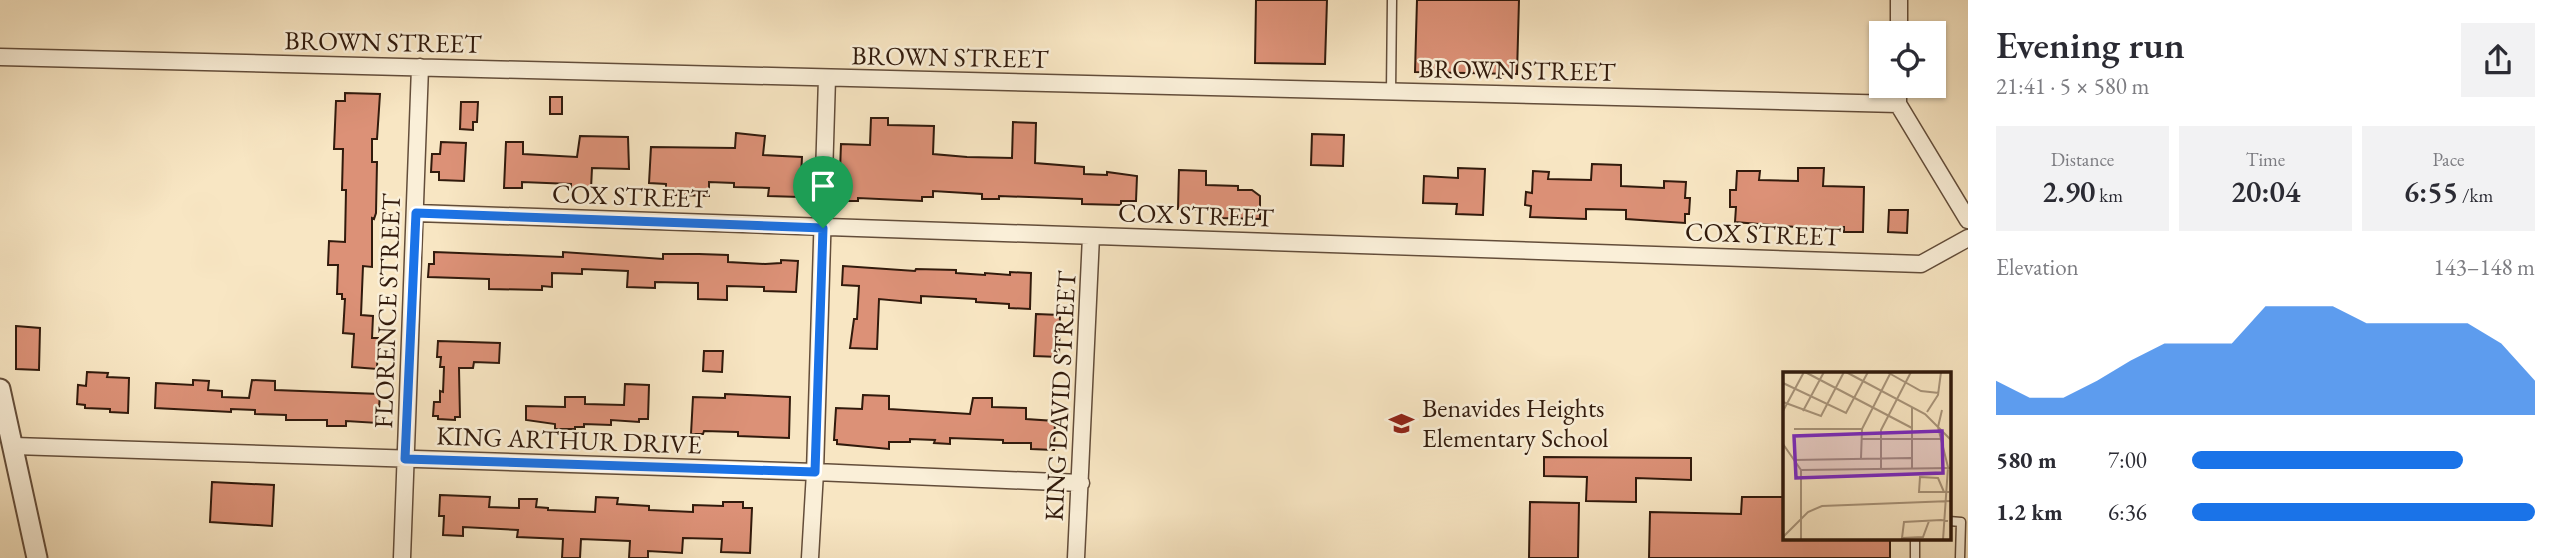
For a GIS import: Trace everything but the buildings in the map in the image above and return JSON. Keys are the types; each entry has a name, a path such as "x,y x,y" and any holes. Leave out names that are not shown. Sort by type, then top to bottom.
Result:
{"street":[{"path":"1899,0 1899,21"},
{"name":"BROWN STREET","path":"0,57 1898,104"},
{"name":"FLORENCE STREET","path":"402,558 420,67"},
{"path":"810,558 827,78"},
{"path":"1898,98 1898,104 1968,220"},
{"name":"COX STREET","path":"416,213 1921,264 1968,238"},
{"name":"KING DAVID STREET","path":"1076,558 1082,483 1091,236"},
{"path":"0,389 37,558"},
{"name":"KING ARTHUR DRIVE","path":"13,446 1082,483"}],"lane":[{"path":"1391,92 1392,0"},
{"path":"1951,521 1961,522 1960,558"},
{"path":"1915,540 1915,558"}],"place":[{"name":"Benavides Heights Elementary School","path":"1402,423"}],"route":[{"path":"416,213 823,228 815,472 405,459 416,213"}]}
